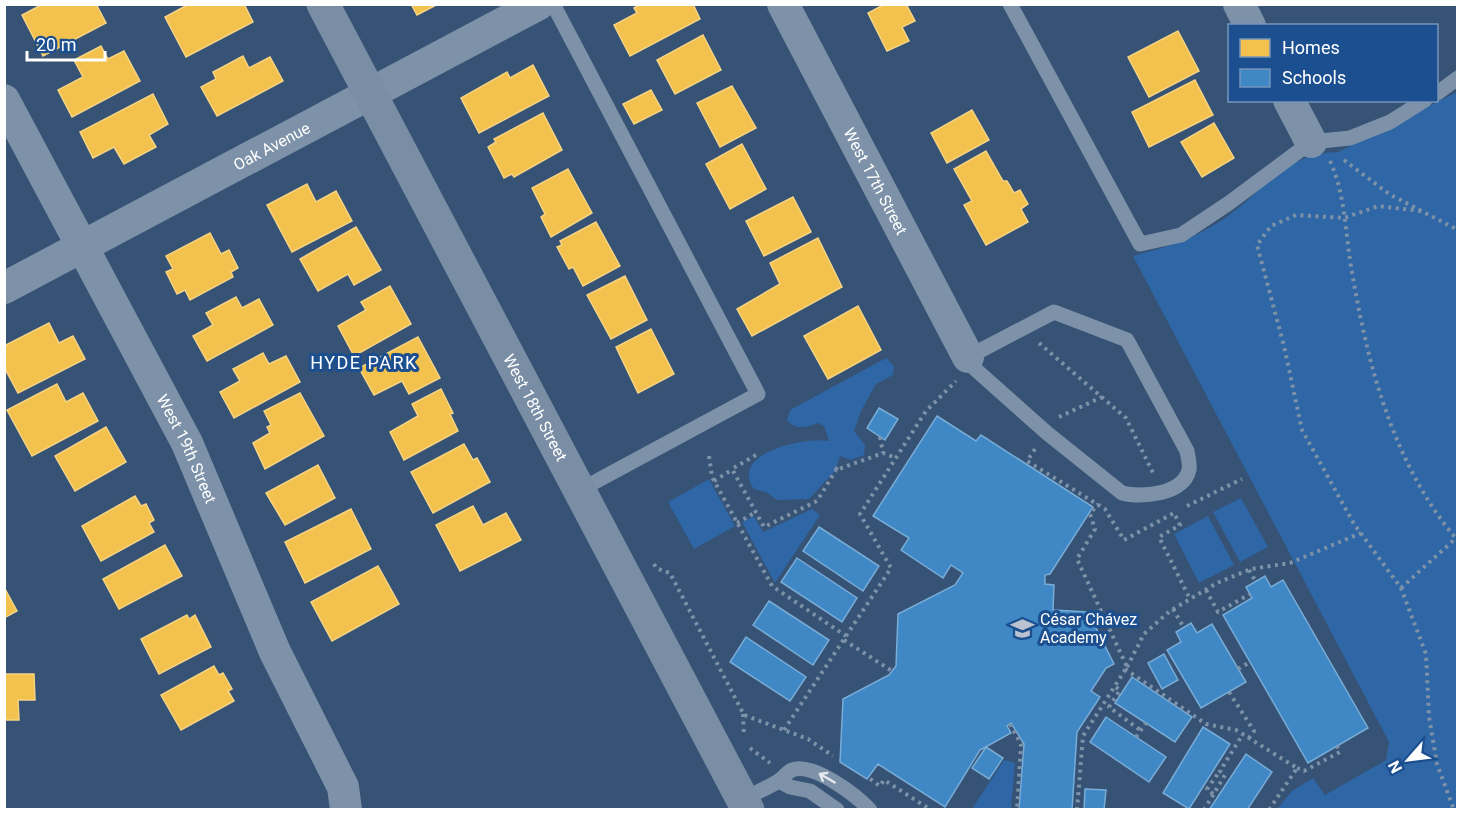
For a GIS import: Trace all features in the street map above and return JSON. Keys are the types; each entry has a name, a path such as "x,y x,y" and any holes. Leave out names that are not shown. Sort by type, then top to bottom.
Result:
{"street":[{"name":"West 18th Street","path":"323,4 580,489 739,806"},
{"name":"Oak Avenue","path":"4,288 539,4"},
{"name":"West 17th Street","path":"783,4 972,363"},
{"path":"1239,4 1249,24"},
{"name":"West 19th Street","path":"4,100 187,443 275,652 343,787 346,810"},
{"path":"1290,102 1320,150"}],"lane":[{"path":"553,4 758,394 580,489"},
{"path":"1010,4 1140,244 1181,235 1229,203 1320,150 1390,122 1422,102"},
{"path":"1438,93 1458,78"},
{"path":"1054,312 1083,322 1127,340 1187,451 1189,470 1182,481 1162,491 1134,496 1122,493 1047,434 972,363 1054,312"},
{"path":"739,806 792,770 803,768 818,772 849,791 870,810"},
{"path":"779,781 790,787 810,791 837,810"}],"path":[{"path":"1320,150 1347,160 1352,168 1389,194 1458,230"},
{"path":"1320,150 1341,184 1352,272 1377,388 1410,469 1456,540 1401,588"},
{"path":"1421,211 1378,206 1344,218 1296,215 1271,226 1257,245 1284,346 1302,430 1361,533 1401,588 1426,654 1429,717 1437,764 1454,810"},
{"path":"1083,322 1036,340 1126,418 1180,525 1159,537 1190,599"},
{"path":"784,730 891,568 860,514 926,411 972,363"},
{"path":"880,437 883,453"},
{"path":"733,469 765,526 817,501 837,469 883,453 896,458"},
{"path":"714,480 756,455"},
{"path":"710,456 714,480 772,586 892,672"},
{"path":"1174,513 1242,479"},
{"path":"1098,504 1090,514 1095,529 1077,559 1126,668 1206,724 1236,730 1304,771 1340,752 1337,746"},
{"path":"737,523 756,512"},
{"path":"1077,810 1083,736 1126,668 1144,634 1173,609 1205,590 1249,570 1290,563 1361,533"},
{"path":"651,557 656,568 670,573 743,713 743,732 751,749 769,760"},
{"path":"1249,570 1256,582"},
{"path":"1205,590 1218,612 1250,594"},
{"path":"1173,609 1184,628"},
{"path":"1238,669 1250,662"},
{"path":"1116,687 1120,690 1109,707 1140,730"},
{"path":"1229,692 1254,731 1249,738"},
{"path":"743,713 808,740 835,757"},
{"path":"1136,737 1146,723"},
{"path":"1010,724 1021,744 1017,810"},
{"path":"1213,794 1207,789 1242,734"},
{"path":"1269,810 1297,768"},
{"path":"1203,810 1225,775 1220,771"},
{"path":"862,774 880,786 884,780 931,810"}],"shaded area":[{"path":"1457,92 1457,809 1277,809 1292,791 1313,778 1325,795 1386,760 1389,742 1133,256 1204,231 1230,214 1271,179 1300,160 1318,154 1338,152"},
{"path":"886,358 894,366 893,375 876,384 861,411 854,431 865,445 864,455 851,460 840,456 835,471 809,499 777,500 766,492 754,489 749,476 752,466 760,457 788,444 804,441 829,441 824,426 818,423 802,427 787,421 790,410"},
{"path":"709,479 735,526 694,549 668,502"},
{"path":"1241,498 1268,547 1240,562 1213,512"},
{"path":"812,509 820,515 775,583 742,522 754,516 763,532"},
{"path":"1208,516 1234,565 1199,583 1174,534"},
{"path":"1004,760 1015,763 1011,809 972,809"}],"building: Homes":[{"path":"43,4 96,4 106,23 43,56 22,15"},
{"path":"189,4 244,4 253,22 186,57 165,17"},
{"path":"411,4 438,4 417,15"},
{"path":"641,4 693,4 700,19 630,56 614,25 637,13 634,8"},
{"path":"885,4 906,4 915,21 902,27 909,41 887,51 868,13"},
{"path":"1178,31 1199,71 1149,97 1128,57"},
{"path":"703,35 721,70 675,94 657,60"},
{"path":"101,46 108,59 124,51 140,81 72,117 58,90 83,77 74,60"},
{"path":"243,56 249,68 270,57 283,81 217,116 201,87 216,79 213,72"},
{"path":"533,65 549,96 479,133 461,98 507,72 510,78"},
{"path":"1195,80 1213,115 1149,147 1132,112"},
{"path":"732,86 756,128 720,147 697,103"},
{"path":"651,90 662,110 634,124 623,104"},
{"path":"153,94 168,124 149,135 156,147 124,164 114,147 93,158 80,132"},
{"path":"972,110 989,140 947,163 931,133"},
{"path":"543,113 562,150 514,177 512,174 504,178 488,147 496,142 494,139"},
{"path":"1214,123 1234,158 1202,177 1181,142"},
{"path":"742,144 766,189 730,209 706,164"},
{"path":"986,151 1003,181 1007,181 1014,193 1020,190 1028,204 1021,209 1028,222 986,245 964,205 972,201 954,169"},
{"path":"568,169 592,213 551,237 541,217 545,214 532,188"},
{"path":"307,184 316,202 336,191 352,221 292,252 267,205"},
{"path":"793,197 811,232 764,256 746,221"},
{"path":"596,222 620,266 583,286 573,267 569,269 557,247 562,245 560,241"},
{"path":"356,227 381,270 354,285 348,274 318,291 300,259"},
{"path":"210,233 221,254 229,250 238,268 231,272 233,277 190,300 185,290 177,294 166,272 173,269 166,256"},
{"path":"818,238 842,287 752,336 737,309 780,284 770,263"},
{"path":"625,276 647,320 611,339 587,295"},
{"path":"390,286 411,324 354,356 338,326 366,310 361,302"},
{"path":"236,297 242,308 259,299 273,325 207,361 193,336 213,325 206,313"},
{"path":"858,306 881,350 828,379 804,336"},
{"path":"49,323 59,343 73,336 85,359 18,393 4,367 4,346"},
{"path":"651,329 674,374 638,393 616,347"},
{"path":"418,337 440,378 409,394 402,381 374,395 359,368"},
{"path":"263,353 269,364 286,356 300,382 234,418 220,392 240,381 233,369"},
{"path":"57,384 66,402 83,393 98,421 32,456 7,410"},
{"path":"441,389 453,413 450,414 458,431 404,460 390,432 418,416 412,404"},
{"path":"300,393 324,436 265,469 253,443 270,433 267,427 271,425 264,411"},
{"path":"106,427 126,462 75,491 55,456"},
{"path":"464,444 473,460 477,458 490,482 433,513 411,472"},
{"path":"318,465 335,498 285,525 266,493"},
{"path":"135,496 141,506 146,504 154,520 149,523 154,532 101,561 82,526"},
{"path":"473,506 483,525 506,513 521,540 460,571 436,525"},
{"path":"351,509 371,549 305,583 285,542"},
{"path":"165,545 182,576 119,609 103,579"},
{"path":"378,566 399,604 332,641 311,602"},
{"path":"4,587 17,611 4,618"},
{"path":"187,615 189,619 195,615 211,647 159,674 141,639"},
{"path":"214,666 219,675 223,673 232,689 228,691 234,701 181,730 161,695"},
{"path":"4,674 34,674 35,700 18,700 19,720 4,720"}],"building: Schools":[{"path":"879,408 898,419 885,440 867,428"},
{"name":"César Chávez Academy","path":"937,416 976,441 981,435 1093,507 1050,574 1045,575 1045,584 1054,585 1053,610 1088,612 1114,664 1106,668 1091,691 1100,697 1077,732 1072,810 1019,810 1024,744 1011,723 1007,726 1011,733 980,750 945,807 878,764 867,779 840,762 843,699 889,675 896,666 898,614 955,585 963,573 951,565 943,578 901,550 909,538 873,516"},
{"path":"819,527 879,566 863,591 803,551"},
{"path":"797,558 857,598 842,622 781,582"},
{"path":"1265,576 1271,587 1283,580 1368,728 1308,763 1223,615 1252,598 1246,587"},
{"path":"769,601 829,640 813,665 753,625"},
{"path":"1191,623 1197,633 1212,624 1246,682 1201,708 1167,650 1181,642 1176,632"},
{"path":"746,637 806,677 790,701 730,662"},
{"path":"1164,654 1178,680 1162,689 1148,663"},
{"path":"1132,677 1192,717 1175,742 1115,703"},
{"path":"1106,717 1166,757 1149,782 1090,742"},
{"path":"1203,727 1230,744 1189,809 1163,793"},
{"path":"986,747 1003,758 989,779 972,768"},
{"path":"1246,754 1272,772 1247,810 1209,810"},
{"path":"1085,789 1106,790 1104,810 1084,810"}],"place":[{"name":"César Chávez Academy","path":"1022,628"}],"district":[{"name":"HYDE PARK","path":"364,363"}]}
